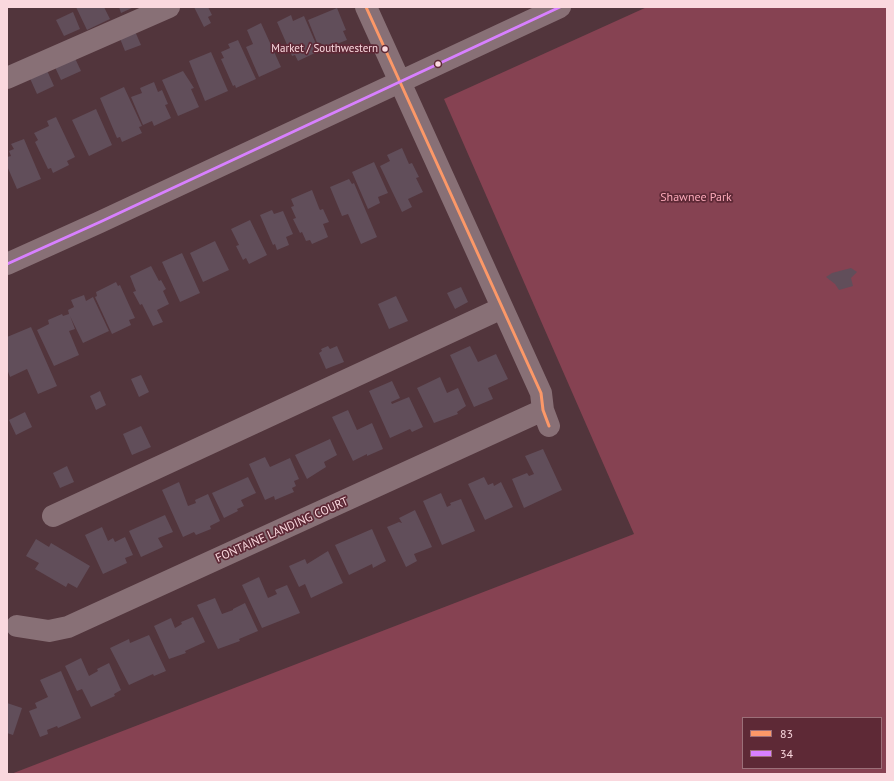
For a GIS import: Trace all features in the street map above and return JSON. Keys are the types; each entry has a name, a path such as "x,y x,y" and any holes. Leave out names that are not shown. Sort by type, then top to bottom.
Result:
{"street":[{"path":"7,78 169,7"},
{"path":"53,516 502,308 366,7"},
{"path":"7,264 100,222 400,80 560,7"},
{"name":"FONTAINE LANDING COURT","path":"17,626 50,631 68,628 546,418 541,393 502,308"}],"green space":[{"name":"Shawnee Park","path":"647,7 887,7 887,774 11,774 634,534 444,99"}],"building":[{"path":"76,7 104,7 110,19 87,30"},
{"path":"119,7 134,7 121,13"},
{"path":"194,7 208,7 212,15 208,17 211,23 204,27"},
{"path":"337,8 346,30 343,31 347,40 324,49 321,43 318,45 308,20"},
{"path":"73,12 80,29 64,36 56,20"},
{"path":"291,15 293,21 304,16 319,51 298,61 295,55 292,56 277,22"},
{"path":"261,23 281,67 259,77 246,47 253,44 247,30"},
{"path":"134,29 141,45 125,51 119,36"},
{"path":"238,40 256,79 236,88 235,85 233,86 221,59 224,58 221,52 230,48 228,44"},
{"path":"211,52 228,91 205,101 189,61"},
{"path":"73,54 81,71 61,80 53,63"},
{"path":"45,66 54,86 37,94 28,74"},
{"path":"183,71 194,88 191,89 199,107 178,116 162,80"},
{"path":"154,82 158,92 162,90 168,104 165,105 171,118 154,126 152,121 143,125 131,97 142,93 140,88"},
{"path":"124,87 142,126 139,127 142,133 122,142 120,137 117,138 100,98"},
{"path":"96,109 112,145 89,156 72,120"},
{"path":"56,117 75,157 67,161 69,165 53,173 51,168 48,169 35,142 38,140 34,133 49,126 47,121"},
{"path":"24,139 41,179 17,189 7,166 7,157 11,156 9,151 14,149 11,144"},
{"path":"402,148 409,164 412,163 419,177 416,178 423,192 408,199 412,207 402,212 380,166 390,161 387,155"},
{"path":"374,162 388,193 378,197 380,203 368,209 352,172"},
{"path":"349,179 352,184 354,183 377,237 361,244 348,214 342,216 330,187"},
{"path":"312,190 320,210 323,209 329,222 323,224 328,237 312,244 310,240 306,241 293,219 296,218 291,207 294,206 291,199"},
{"path":"272,210 274,214 283,211 293,234 286,237 289,245 277,250 275,244 273,245 260,215"},
{"path":"250,220 267,255 249,264 246,258 243,260 236,246 239,245 231,229"},
{"path":"215,241 229,270 203,282 190,253"},
{"path":"182,253 200,293 180,302 162,262"},
{"path":"151,266 159,281 161,280 166,289 163,291 169,304 157,310 163,322 153,326 142,304 140,305 133,292 136,291 130,276"},
{"path":"851,268 857,272 851,278 853,286 839,290 835,284 826,277 832,273"},
{"path":"116,282 118,286 120,285 135,318 129,320 131,325 112,334 95,297 97,296 96,292"},
{"path":"461,287 468,302 455,309 447,293"},
{"path":"84,295 86,301 93,297 109,331 83,343 70,316 75,329 69,331 79,355 54,366 37,330 49,324 48,320 62,314 63,316 69,314 68,310 74,307 71,300"},
{"path":"396,296 408,321 389,329 378,304"},
{"path":"31,327 57,386 38,394 27,369 10,377 7,369 7,337"},
{"path":"328,346 330,349 337,346 344,362 326,369 319,353 322,351 321,349"},
{"path":"470,346 478,362 496,354 508,379 488,388 493,399 474,407 450,355"},
{"path":"141,375 149,392 139,397 131,379"},
{"path":"440,377 447,393 458,388 466,406 457,412 458,414 434,423 417,388"},
{"path":"392,381 400,398 391,402 392,404 409,397 423,427 412,432 410,429 390,438 369,391"},
{"path":"100,391 106,405 96,410 90,396"},
{"path":"348,410 357,430 372,423 383,449 367,456 367,454 353,461 332,417"},
{"path":"25,412 32,427 16,435 9,420"},
{"path":"141,426 151,447 132,455 123,434"},
{"path":"330,439 337,455 324,462 326,467 307,479 295,455"},
{"path":"543,449 562,490 524,508 512,479 527,473 529,476 534,474 525,456"},
{"path":"265,457 270,467 290,458 299,479 294,481 296,486 292,488 294,492 275,500 274,496 265,500 249,464"},
{"path":"67,466 74,482 60,488 53,473"},
{"path":"248,477 256,493 241,500 244,506 237,509 238,511 224,518 212,493"},
{"path":"484,477 488,485 493,483 494,486 501,482 513,507 485,520 468,484"},
{"path":"179,482 188,506 196,503 195,500 208,494 220,521 210,526 211,529 196,535 194,532 183,537 162,490"},
{"path":"441,493 447,507 451,505 450,503 461,499 475,531 442,545 423,501"},
{"path":"415,510 432,547 414,554 417,561 406,567 387,527 399,522 402,523 399,518"},
{"path":"165,515 173,532 158,538 163,547 141,557 129,531"},
{"path":"102,527 108,541 113,538 115,542 125,537 133,555 125,558 127,563 103,574 85,535"},
{"path":"372,529 386,561 373,568 372,564 349,575 335,545"},
{"path":"36,539 49,547 51,543 90,566 77,588 68,583 66,587 35,569 39,563 26,556"},
{"path":"328,551 343,583 311,598 305,584 299,587 289,566 305,559 307,564"},
{"path":"259,577 268,598 277,594 275,590 287,585 300,613 262,628 242,585"},
{"path":"215,598 222,614 245,603 258,631 239,639 240,641 218,649 197,605"},
{"path":"193,617 205,642 185,651 186,653 169,659 154,626 171,618 175,628 182,624 181,622"},
{"path":"149,635 166,671 154,676 153,674 129,685 110,648 129,639 130,643"},
{"path":"81,658 89,676 98,671 97,669 109,663 121,690 114,694 115,696 91,707 82,689 77,691 65,666"},
{"path":"61,671 81,718 58,728 57,726 47,730 48,734 40,737 29,711 37,708 35,703 48,697 40,680"},
{"path":"7,703 22,708 13,735 7,733"}],"transit line":[{"name":"83","path":"366,7 541,393 543,410 549,426"},
{"name":"34","path":"7,264 560,7"}],"place":[{"name":"Market / Southwestern","path":"385,49"}]}
